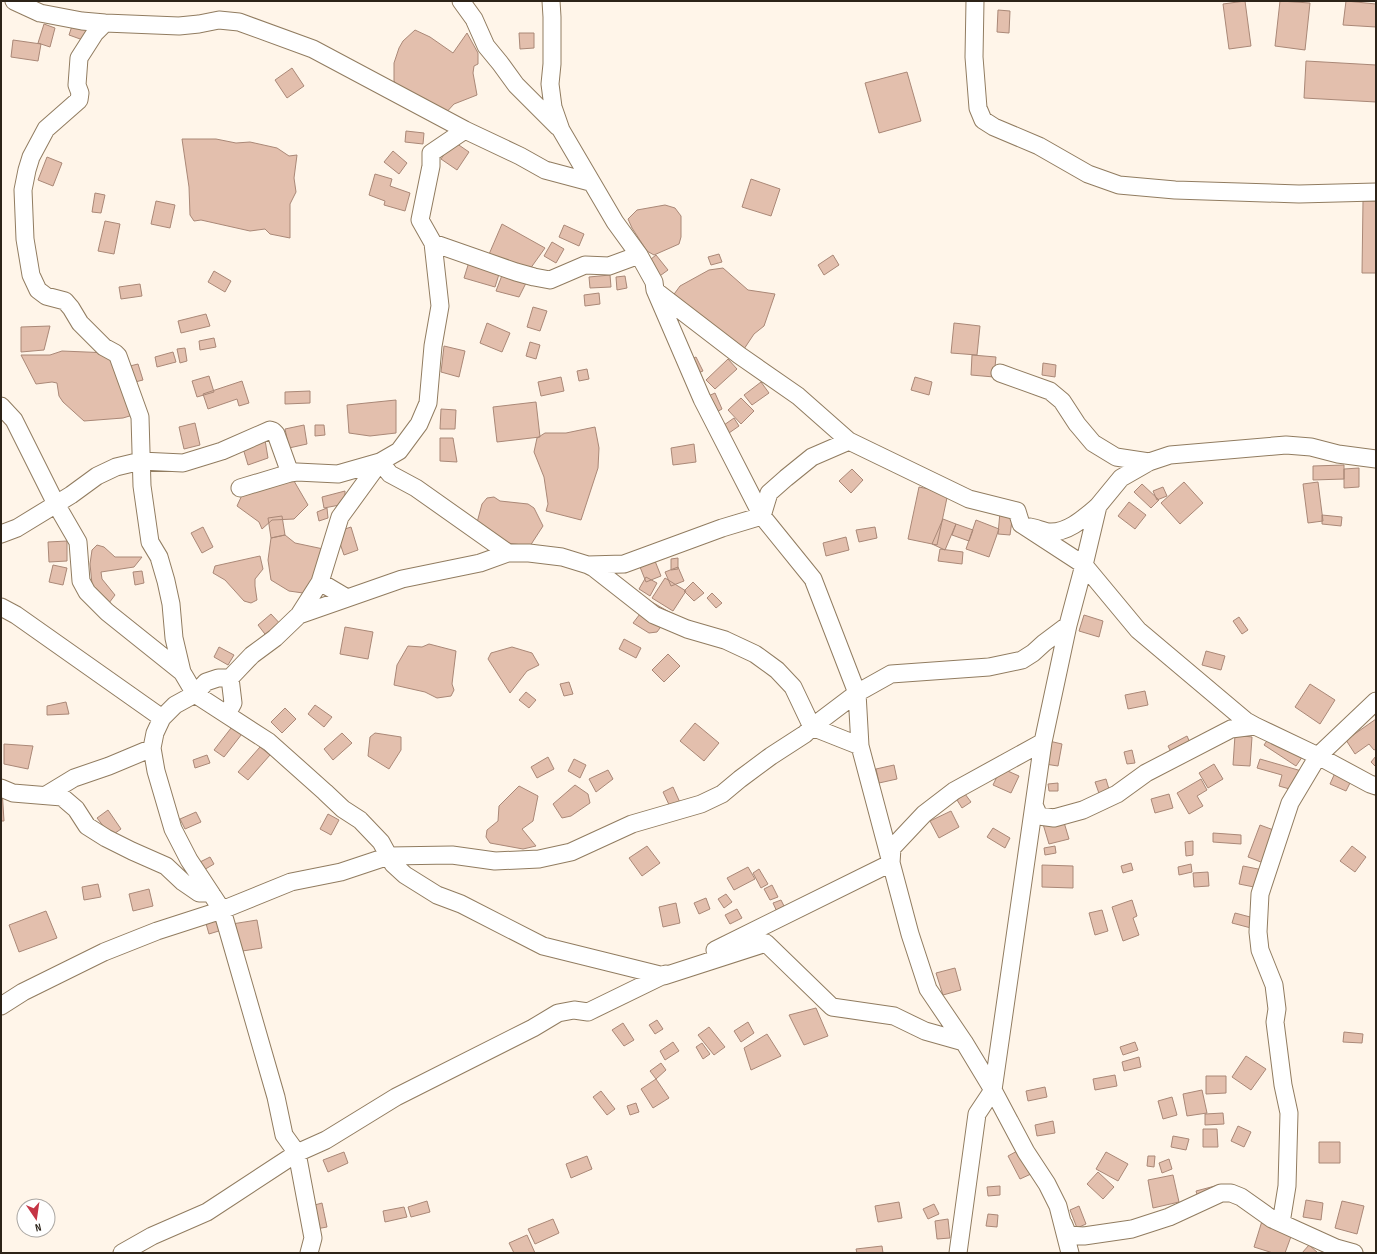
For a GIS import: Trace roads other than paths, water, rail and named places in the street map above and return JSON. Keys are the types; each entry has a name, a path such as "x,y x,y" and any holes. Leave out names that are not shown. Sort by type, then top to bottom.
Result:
{"street":[{"path":"14,1 40,13 105,24 179,26 219,20 238,22 313,49 465,130 520,156 545,170 590,182"},
{"path":"460,1 474,20 486,46 516,85 561,130"},
{"path":"551,1 552,64 550,84 553,107 561,130 590,182 615,222 639,255 654,282 655,290 702,399 762,516 813,579 857,693 860,746 910,934 928,989 964,1042 993,1090 1026,1152 1047,1184 1058,1206 1070,1253"},
{"path":"975,1 974,57 978,108 984,120 1039,146 1088,174 1119,185 1175,190 1300,194 1376,192"},
{"path":"105,24 95,33 79,58 77,85 80,93 79,100 46,129 31,157 23,190 25,240 31,275 38,290 46,296 65,301 80,323 104,347 118,356 140,417 142,486 150,542 158,557 166,581 174,638 182,672 195,694 270,742 343,809 360,820 381,842 393,864 405,875 437,895 461,904 543,946 664,976 766,943 832,1007 894,1016 925,1031 964,1042"},
{"path":"240,488 290,473 338,474 380,462 399,451 419,424 428,403 433,346 440,306 433,243 420,220 431,166 431,153 465,130"},
{"path":"433,243 534,278 550,280 585,265 609,266 639,255"},
{"path":"655,290 739,355 798,396 849,441 969,499 1017,511 1021,524 1084,565 1138,630 1228,707 1255,726 1376,786"},
{"path":"1000,373 1050,391 1062,401 1077,424 1098,447 1116,457 1149,462"},
{"path":"1,406 14,420 56,504 78,542 81,581 87,592 107,612 182,672"},
{"path":"1,534 17,528 97,476 116,468 141,461 182,463 222,451 270,430 276,434 290,473"},
{"path":"762,516 769,493 786,478 812,457 849,441"},
{"path":"1021,524 1049,532 1064,529 1079,522 1098,506 1121,478 1149,462 1170,456 1286,445 1311,447 1338,454 1376,459"},
{"path":"380,462 390,474 416,488 508,553"},
{"path":"309,1253 313,1238 297,1153 284,1135 276,1097 222,910 189,860 173,829 156,771 152,748 154,733 162,718 175,705 195,694 206,682 218,678 230,678 252,654 275,638 299,615 320,582 340,517 380,462"},
{"path":"958,1253 977,1114 993,1090 1043,742 1068,625 1098,506"},
{"path":"588,565 624,564 715,531 762,516"},
{"path":"299,615 402,579 480,563 508,553 562,557 594,568 654,616 687,629 725,640 755,654 777,670 793,687 812,727 860,746"},
{"path":"320,582 347,598"},
{"path":"1,607 162,718"},
{"path":"1,1006 23,992 104,952 157,931 222,910 291,882 341,872 389,856 452,855 495,861 539,859 571,852 632,824 701,804 722,794 746,774 805,734 857,693 891,674 989,668 1022,660 1068,625"},
{"path":"227,714 233,703 230,678"},
{"path":"1281,1223 1287,1186 1289,1113 1283,1086 1275,1022 1277,1009 1274,986 1260,950 1258,932 1260,894 1290,803 1318,756 1376,701"},
{"path":"1034,805 1039,816 1054,818 1083,810 1118,794 1146,773 1231,729 1255,726"},
{"path":"891,863 892,848 924,814 954,792 1043,742"},
{"path":"46,795 74,778 152,748"},
{"path":"1,788 13,793 62,797 76,809 87,826 132,851 166,866 183,882 199,893 211,893"},
{"path":"122,1253 152,1236 206,1212 297,1153 326,1140 396,1097 533,1028 558,1013 574,1010 588,1012 664,976 891,863"},
{"path":"1062,1221 1068,1235 1084,1236 1132,1229 1170,1217 1221,1193 1231,1193 1241,1197 1272,1219 1336,1248 1354,1253"}]}
